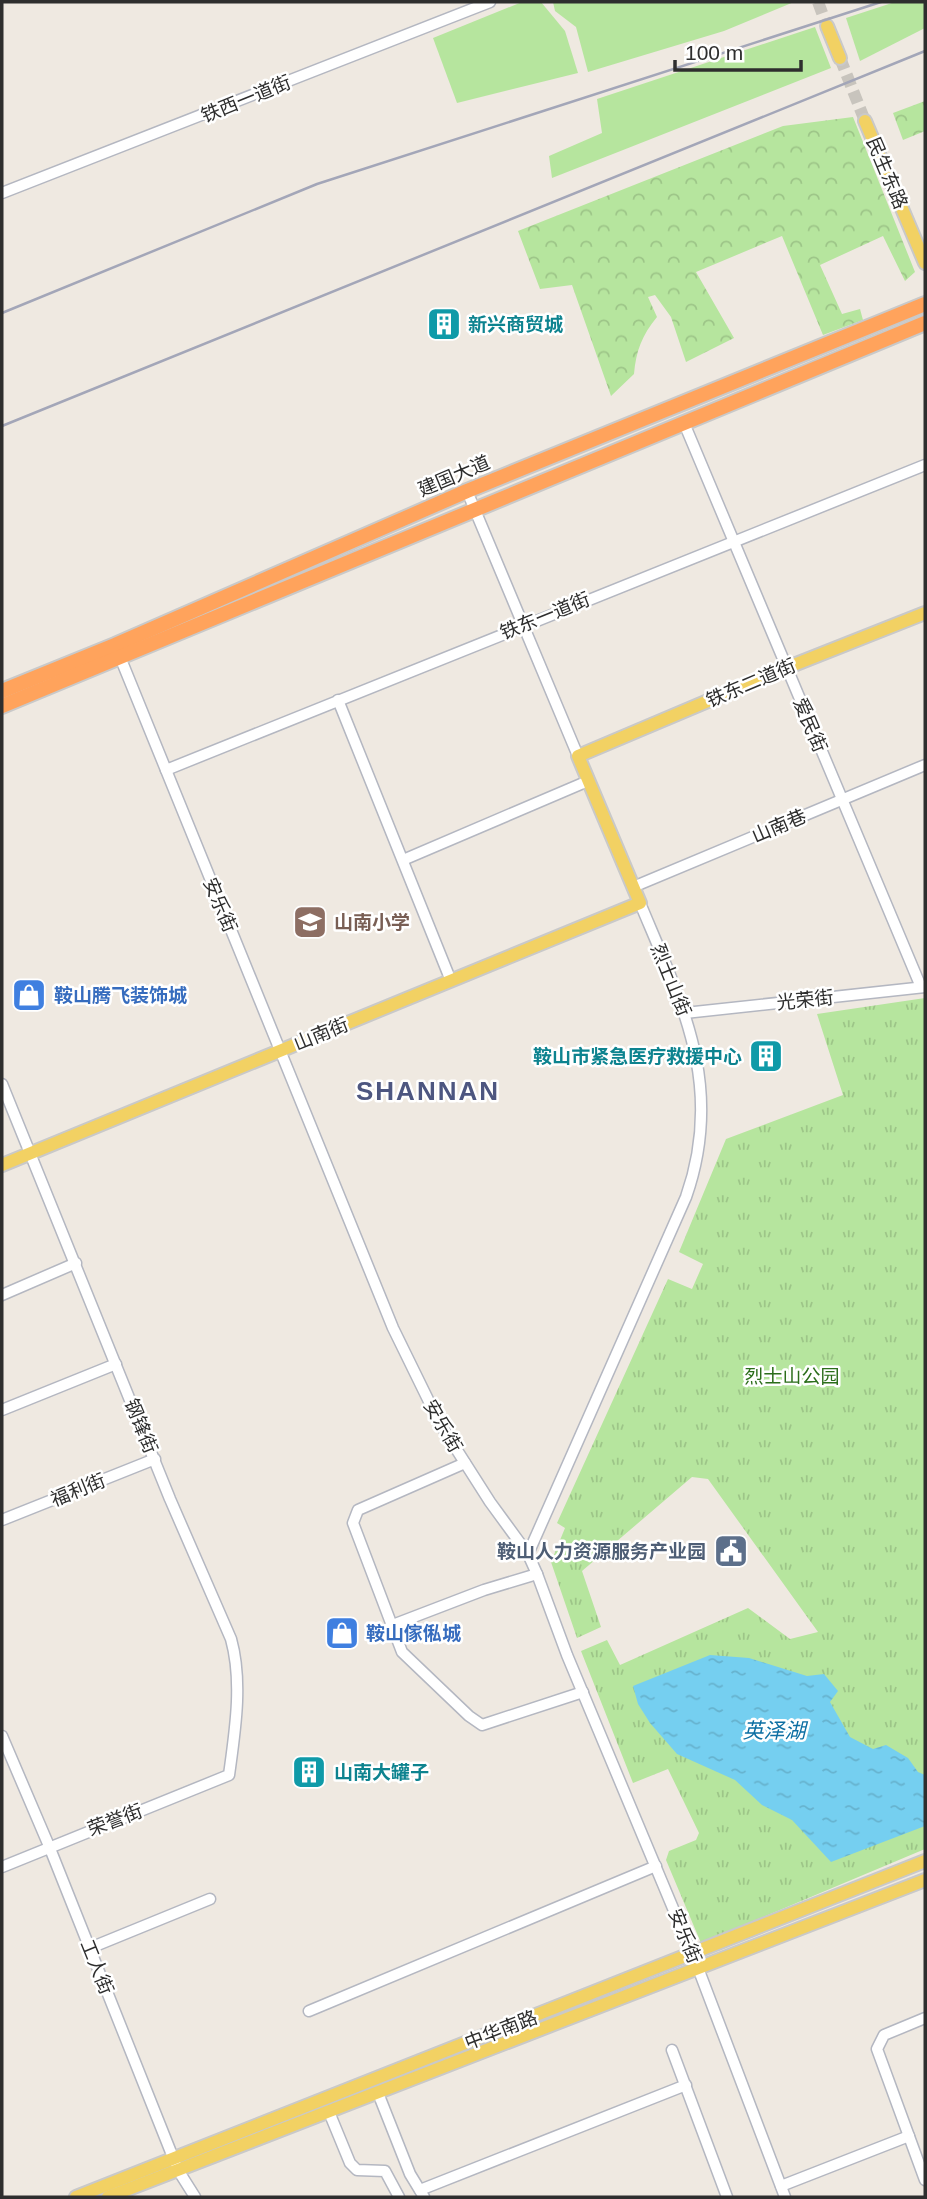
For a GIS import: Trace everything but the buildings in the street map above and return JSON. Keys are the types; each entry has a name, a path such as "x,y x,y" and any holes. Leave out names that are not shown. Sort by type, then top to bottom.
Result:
{"highway":[{"name":"建国大道","path":"2,706 117,650 467,491 925,304"},
{"name":"建国大道","path":"2,691 117,650 476,509 925,323"}],"main road":[{"path":"827,26 840,58"},
{"name":"民生东路","path":"865,121 925,263"},
{"name":"铁东二道街","path":"579,756 786,668 925,613"},
{"name":"烈士山街","path":"579,756 640,903"},
{"name":"山南街","path":"2,1165 640,903"},
{"name":"中华南路","path":"108,2197 175,2164 925,1861"},
{"name":"中华南路","path":"76,2197 328,2112 925,1880"}],"street":[{"name":"铁西一道街","path":"2,193 490,2"},
{"name":"爱民街","path":"684,423 923,987"},
{"name":"铁东一道街","path":"166,770 925,465"},
{"name":"烈士山街","path":"467,491 579,756"},
{"name":"安乐街","path":"117,650 393,1328 439,1422 528,1555 537,1574 583,1692 693,1955 785,2197"},
{"path":"338,700 451,981"},
{"name":"山南巷","path":"633,887 925,765"},
{"path":"403,860 588,781"},
{"name":"烈士山街","path":"528,1555 695,1171 701,1145 700,1081 685,1013 640,903"},
{"name":"光荣街","path":"685,1013 923,987"},
{"name":"钢锋街","path":"2,1084 231,1639 237,1661 238,1685 229,1775"},
{"path":"2,1296 76,1263"},
{"path":"2,1410 116,1364"},
{"name":"福利街","path":"2,1520 155,1459"},
{"path":"465,1463 358,1510 353,1524 402,1652 469,1716 482,1724 583,1692"},
{"path":"390,1626 537,1574"},
{"name":"工人街","path":"2,1736 49,1846 175,2164 195,2197"},
{"name":"荣誉街","path":"2,1867 229,1775"},
{"path":"309,2011 656,1866"},
{"path":"90,1948 210,1899"},
{"path":"925,2018 884,2035 877,2049 925,2180"},
{"path":"672,2050 727,2197"},
{"path":"378,2093 410,2174 422,2193 686,2085"},
{"path":"328,2112 350,2163 357,2170 365,2172 385,2171 399,2197"},
{"path":"781,2186 909,2136"}],"green space":[{"path":"522,2 541,2 565,31 578,73 457,103 433,38"},
{"path":"553,2 794,2 724,31 588,72 576,27 555,11"},
{"path":"895,2 925,2 925,28 860,61 846,18"},
{"path":"815,27 831,68 552,178 549,156 602,133 597,99"},
{"path":"925,101 925,131 903,140 893,113"},
{"path":"853,117 915,272 905,281 883,236 820,265 842,314 860,309 863,320 823,335 782,236 696,272 734,338 686,362 671,317 655,295 648,297 657,317 641,344 634,374 611,396 572,285 540,289 518,231 783,126"},
{"name":"烈士山公园","path":"925,998 925,1849 701,1943 666,1860 669,1851 696,1840 699,1833 668,1769 633,1783 581,1651 607,1640 620,1665 748,1608 790,1639 818,1632 708,1479 692,1477 582,1571 601,1627 577,1638 551,1562 565,1528 557,1523 668,1279 692,1289 703,1264 679,1252 726,1139 843,1095 817,1014"}],"water":[{"name":"英泽湖","path":"710,1655 749,1658 807,1676 824,1674 838,1691 830,1702 850,1737 873,1749 886,1745 908,1758 918,1772 925,1775 925,1826 831,1862 792,1820 762,1805 735,1780 677,1754 650,1723 638,1704 633,1686"}],"tunnel":[{"path":"818,2 827,26"},
{"path":"840,58 865,121"}],"railway":[{"path":"2,313 317,184 881,2"},
{"path":"2,426 925,51"}],"place":[{"name":"新兴商贸城","path":"444,324"},
{"name":"山南小学","path":"310,922"},
{"name":"鞍山腾飞装饰城","path":"29,995"},
{"name":"鞍山市紧急医疗救援中心","path":"766,1056"},
{"name":"鞍山人力资源服务产业园","path":"731,1551"},
{"name":"鞍山傢俬城","path":"342,1633"},
{"name":"山南大罐子","path":"309,1772"}],"district":[{"name":"SHANNAN","path":"428,1091"}]}
